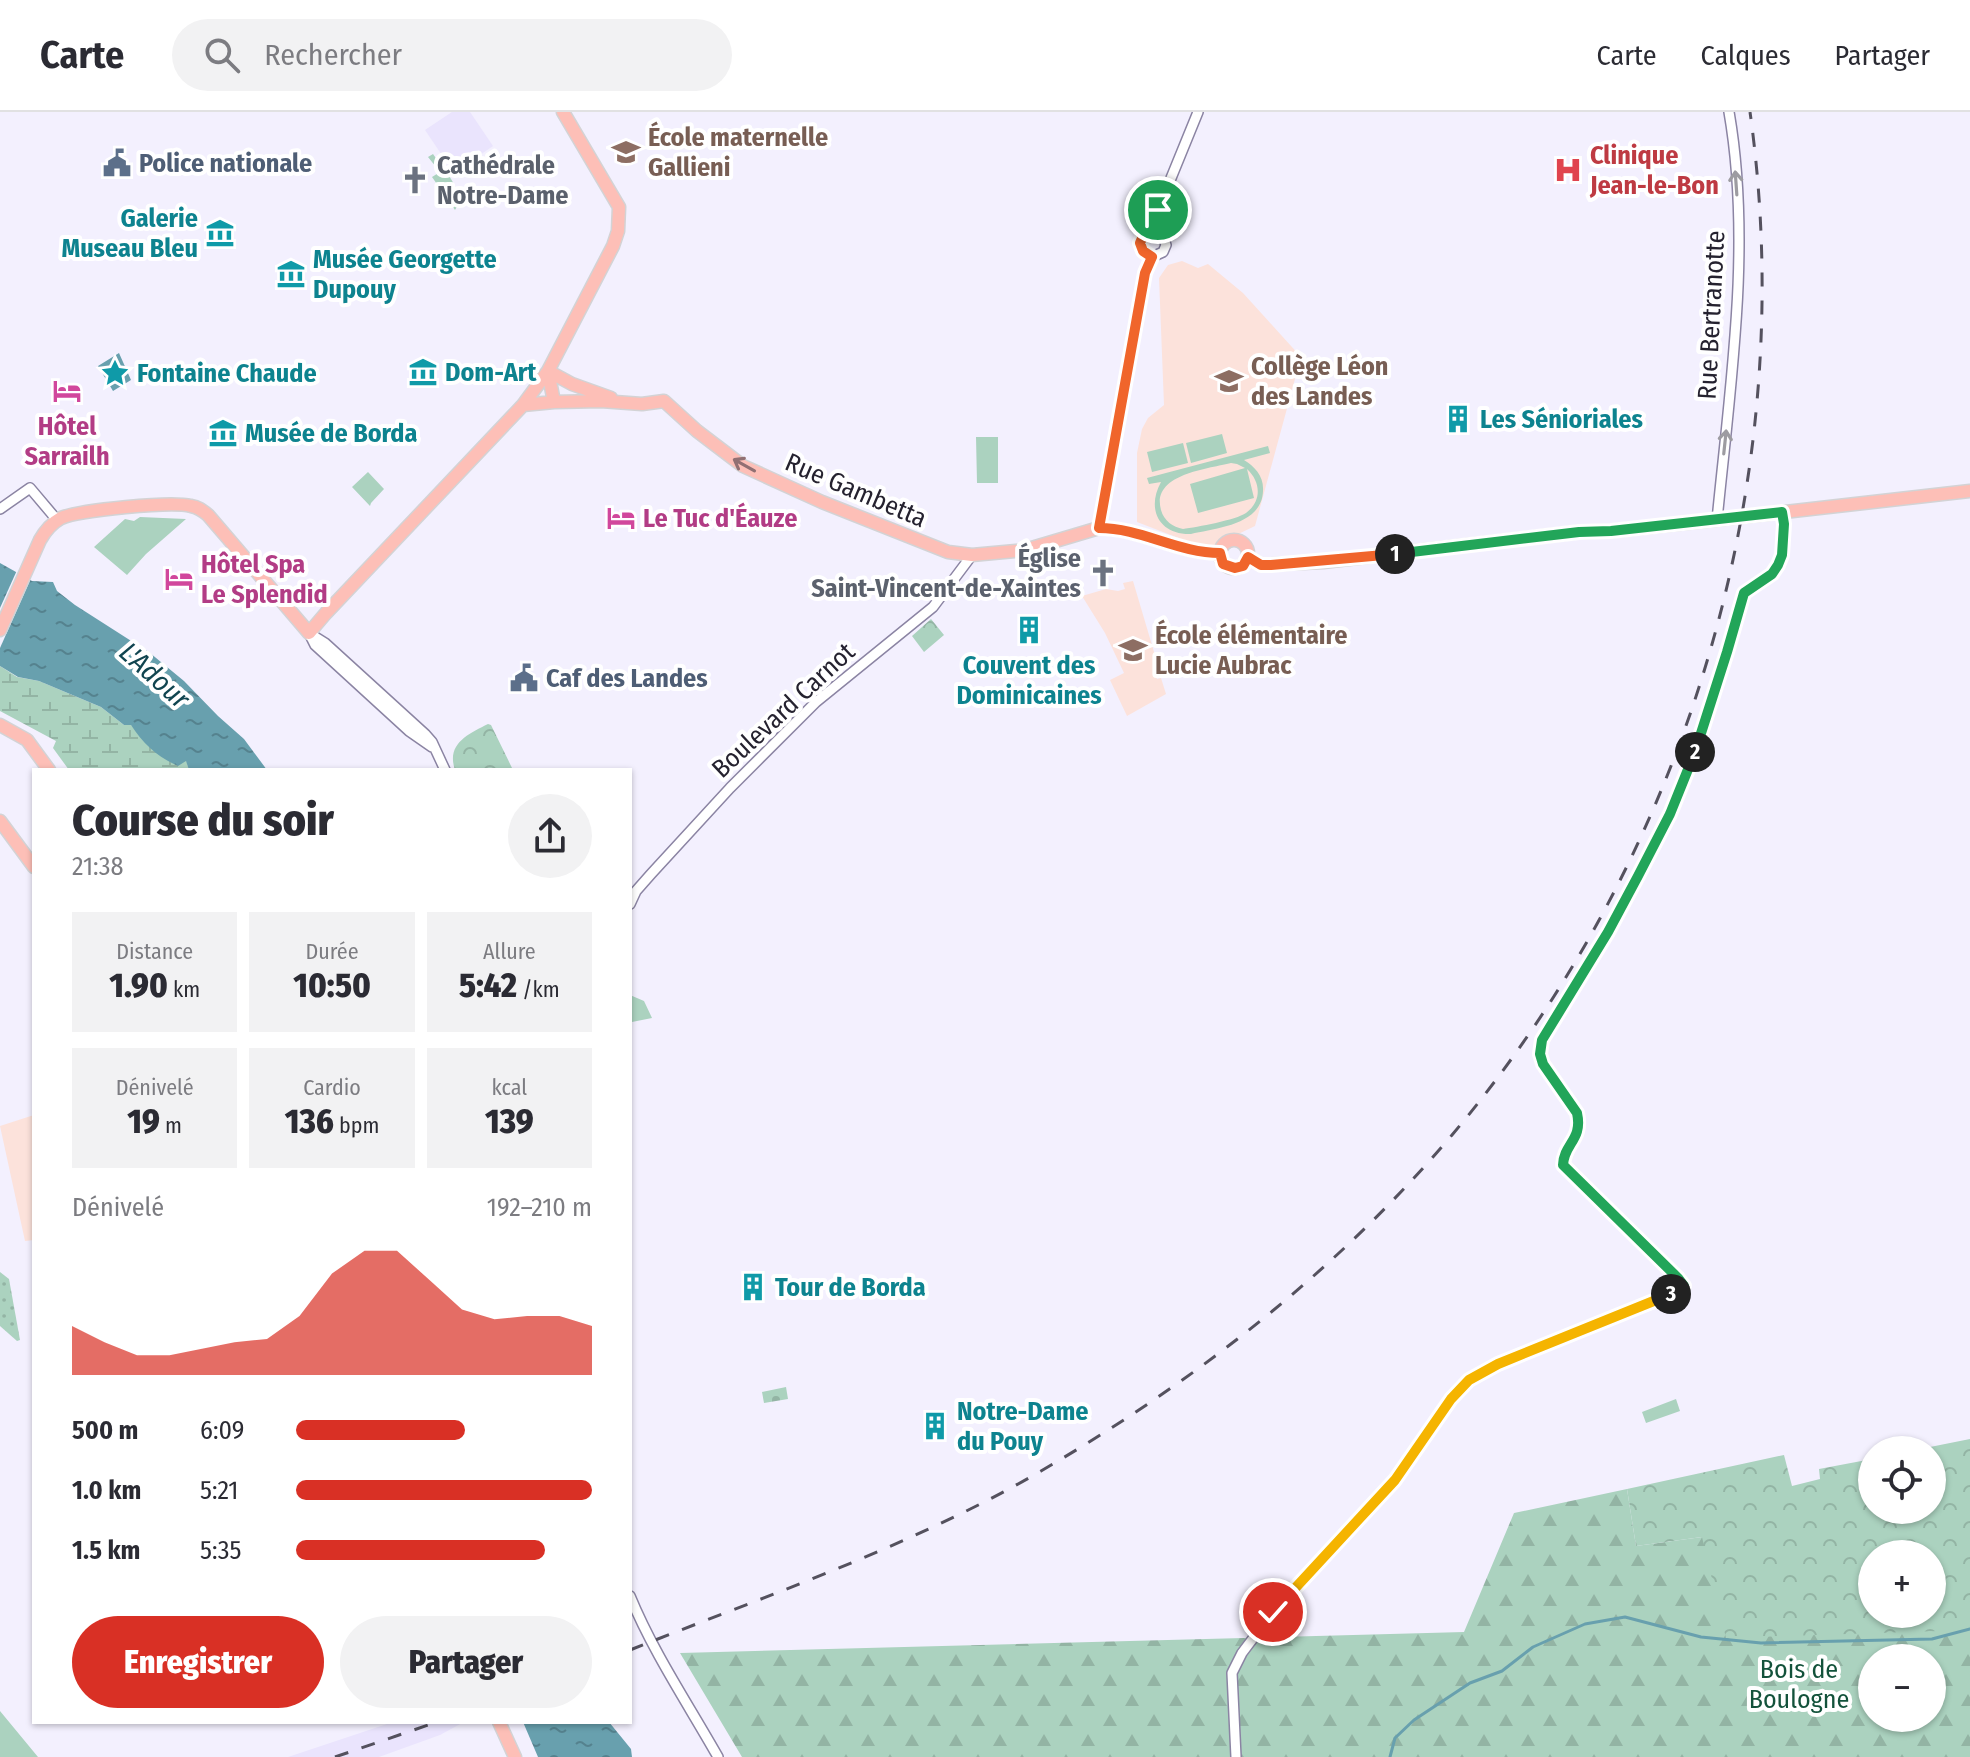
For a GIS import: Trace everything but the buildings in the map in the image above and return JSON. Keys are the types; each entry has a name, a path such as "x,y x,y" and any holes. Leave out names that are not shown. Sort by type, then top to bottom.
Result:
{"main road":[{"path":"0,630 40,540 57,520 73,514 146,506 193,506 208,515 309,633 523,405 548,371 613,246 620,219 619,207 563,112"},
{"path":"548,371 572,384 622,401"},
{"path":"548,371 554,402"},
{"path":"523,405 622,401"},
{"name":"Rue Gambetta","path":"622,401 642,404 664,401 743,466 863,519 948,552 972,555 1025,550 1099,528"},
{"path":"1248,557 1261,565 1323,562 1970,491"},
{"path":"1099,528 1124,531 1194,551 1220,553"},
{"path":"1237,540 1248,549 1248,557 1243,566 1230,568 1223,564 1220,553 1224,544 1237,540"},
{"path":"0,725 27,740 48,768"},
{"path":"0,821 32,864"},
{"path":"500,1724 515,1757"}],"street":[{"path":"1154,231 1158,210 1198,112"},
{"name":"Rue Bertranotte","path":"1717,520 1736,322 1737,202 1729,112"},
{"path":"1154,231 1162,234 1166,245 1160,255 1152,257 1143,251 1140,243 1143,236 1154,231"},
{"path":"1099,528 1145,273 1152,257"},
{"path":"0,509 30,488 57,520"},
{"path":"1236,1757 1232,1673 1242,1653 1265,1622 1395,1480 1451,1399 1469,1380 1498,1364 1666,1297 1684,1286 1563,1165 1564,1155 1578,1131 1579,1122 1577,1113 1543,1064 1540,1054 1542,1040 1608,932 1670,814 1704,726 1744,593 1772,574 1782,555 1782,512"},
{"name":"Boulevard Carnot","path":"632,900 636,891 730,788 816,702 933,607 972,555"},
{"path":"309,633 315,645 409,731 434,747 444,768"},
{"path":"632,1600 718,1757"}],"shaded area":[{"path":"452,112 470,112 493,146 454,173 425,130"},
{"name":"Collège Léon des Landes","path":"1182,261 1198,268 1208,264 1243,293 1301,357 1255,526 1207,549 1137,522 1137,453 1142,429 1148,418 1164,405 1159,278 1168,265"},
{"name":"École élémentaire Lucie Aubrac","path":"1133,581 1157,662 1158,668 1154,673 1157,679 1161,678 1166,694 1127,716 1110,680 1124,673 1105,633 1082,596 1106,589 1125,589 1123,583"},
{"path":"32,1116 32,1240 25,1241 0,1126"},
{"path":"387,1724 460,1724 440,1735 379,1757 288,1757"}],"green space":[{"path":"433,154 456,188 458,203 455,210 432,177 440,172 428,157"},
{"path":"1222,434 1227,453 1191,463 1186,443"},
{"path":"976,437 998,437 998,483 977,483"},
{"path":"1183,443 1188,463 1152,472 1147,452"},
{"path":"1268,446 1270,453 1244,460 1255,469 1262,481 1261,502 1255,511 1225,527 1191,534 1180,533 1163,525 1155,511 1161,482 1149,484 1147,478","holes":["1237,464 1245,468 1190,484 1198,513 1254,498 1247,469 1258,491 1255,503 1246,513 1225,521 1183,529 1172,525 1164,517 1160,498 1164,488 1173,481 1196,471"]},
{"path":"368,472 384,489 370,506 352,487"},
{"path":"140,517 186,519 127,575 94,547 125,519 134,521"},
{"path":"931,619 944,635 924,652 912,636"},
{"path":"0,666 17,677 39,681 101,707 124,725 131,725 186,759 188,768 68,768 53,748 56,741 0,711"},
{"path":"491,725 512,768 455,768 456,747 466,736"},
{"path":"632,996 644,1001 652,1018 632,1022"},
{"path":"0,1272 9,1279 20,1340 17,1341 0,1326"},
{"path":"786,1387 788,1399 764,1403 762,1392"},
{"path":"1676,1399 1680,1411 1646,1423 1642,1412"},
{"path":"1970,1439 1970,1630 1726,1638 1702,1537 1636,1546 1627,1489 1784,1455 1792,1486 1820,1479 1819,1469 1858,1462 1858,1524 1946,1524 1946,1444"},
{"name":"Bois de Boulogne","path":"1627,1489 1636,1546 1702,1537 1858,1608 1858,1628 1946,1628 1946,1606 1970,1591 1970,1757 742,1757 680,1653 1464,1632 1514,1513"},
{"path":"0,1711 38,1757 0,1757"}],"water":[{"name":"Fontaine Chaude","path":"119,353 131,380 113,391 98,366"},
{"name":"L'Adour","path":"0,563 32,581 53,582 57,591 75,605 150,653 244,739 266,768 188,768 186,761 178,766 152,749 131,725 124,725 101,707 39,681 18,677 0,666"},
{"path":"524,1724 611,1724 631,1749 632,1757 538,1757"}],"pier":[{"path":"18,568 32,576 0,648 0,608"}],"waterway":[{"path":"1390,1757 1395,1738 1414,1720 1470,1683 1502,1671 1533,1647 1585,1624 1625,1617 1701,1637 1761,1643 1932,1639 1970,1629"}],"railway":[{"path":"632,1649 839,1568 942,1523 1041,1471 1154,1400 1261,1320 1361,1232 1452,1135 1535,1025 1606,908 1664,784 1709,655 1741,522 1758,386 1762,249 1750,112"},
{"path":"335,1757 431,1724"}],"place":[{"name":"École maternelle Gallieni","path":"626,152"},
{"name":"Police nationale","path":"117,163"},
{"name":"Clinique Jean-le-Bon","path":"1568,170"},
{"name":"Cathédrale Notre-Dame","path":"415,180"},
{"name":"Galerie Museau Bleu","path":"220,233"},
{"name":"Musée Georgette Dupouy","path":"291,274"},
{"name":"Dom-Art","path":"423,372"},
{"name":"Fontaine Chaude","path":"115,373"},
{"name":"Collège Léon des Landes","path":"1229,381"},
{"name":"Hôtel Sarrailh","path":"67,391"},
{"name":"Les Sénioriales","path":"1458,419"},
{"name":"Musée de Borda","path":"223,433"},
{"name":"Le Tuc d'Éauze","path":"621,518"},
{"name":"Église Saint-Vincent-de-Xaintes","path":"1103,573"},
{"name":"Hôtel Spa Le Splendid","path":"179,579"},
{"name":"Couvent des Dominicaines","path":"1029,630"},
{"name":"École élémentaire Lucie Aubrac","path":"1133,650"},
{"name":"Caf des Landes","path":"524,678"},
{"name":"Tour de Borda","path":"753,1287"},
{"name":"Notre-Dame du Pouy","path":"935,1426"}],"route":[{"path":"1158,210 1154,231 1146,233 1140,243 1145,254 1152,257 1145,273 1099,528 1124,531 1194,551 1220,553 1223,564 1239,568 1248,557 1261,565 1323,562 1782,512 1784,524 1782,555 1778,565 1772,574 1744,593 1704,726 1670,814 1608,932 1542,1040 1540,1054 1552,1079 1577,1113 1579,1122 1576,1137 1564,1155 1563,1165 1684,1286 1666,1297 1498,1364 1469,1380 1451,1399 1395,1480 1273,1612"}]}
